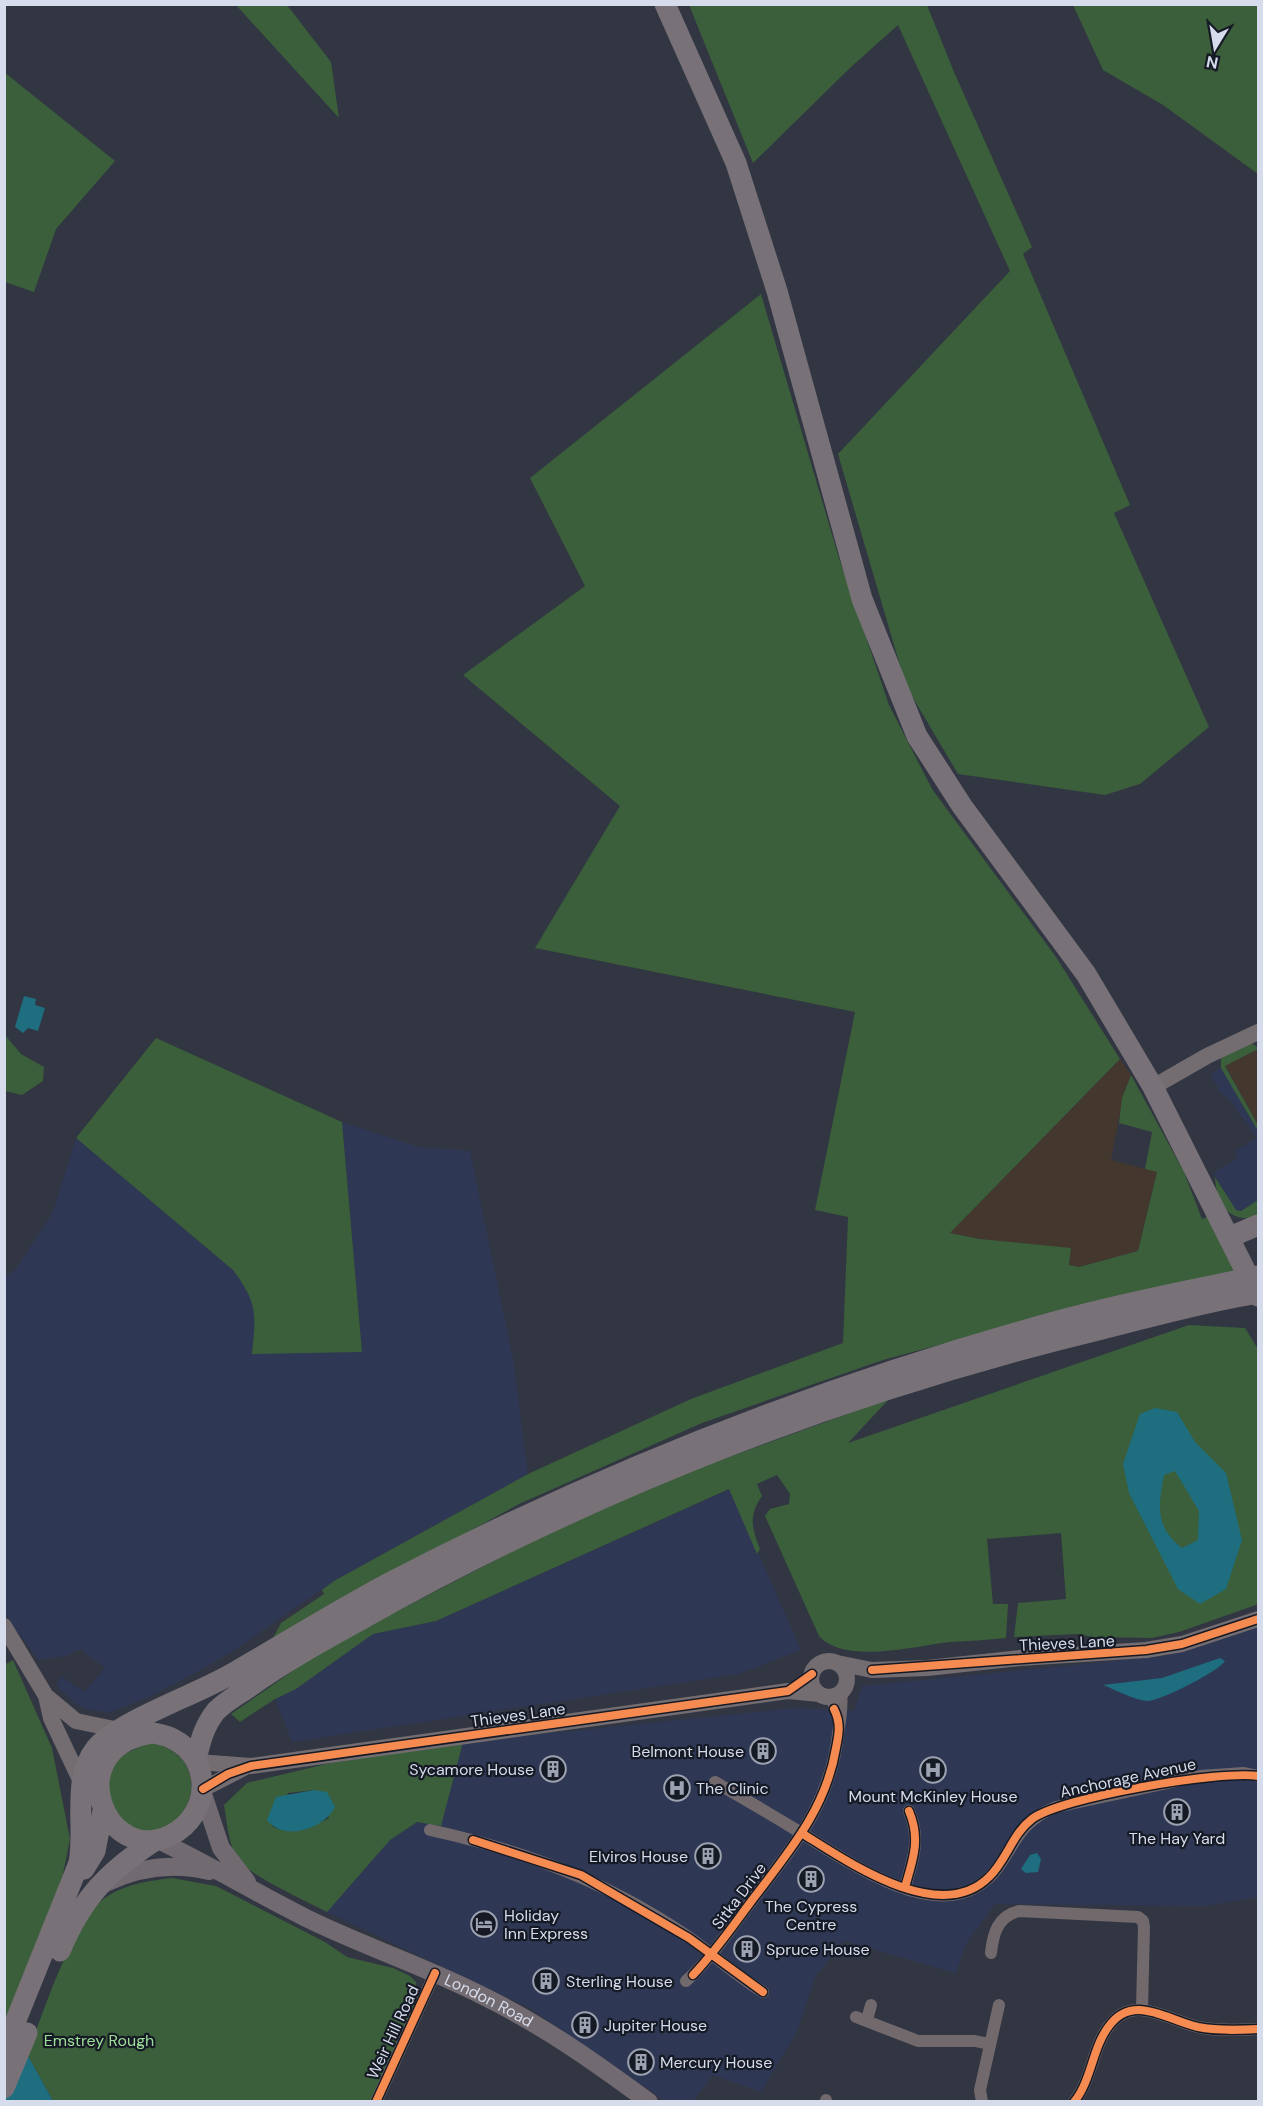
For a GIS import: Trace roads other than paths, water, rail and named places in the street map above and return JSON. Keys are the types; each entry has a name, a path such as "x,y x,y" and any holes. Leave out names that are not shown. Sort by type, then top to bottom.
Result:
{"highway":[{"path":"4,2050 45,1969 94,1889 131,1856 157,1840 175,1833 196,1810 203,1790 197,1761 202,1735 218,1709 300,1653 404,1595 517,1539 633,1486 752,1437 947,1370 1055,1340 1258,1294 1153,1087 1086,974 962,806 916,736 861,599 777,291 736,163 665,4"},
{"path":"1230,1237 1258,1226"},
{"path":"4,2088 74,1881 82,1848 82,1784 92,1754 106,1738 231,1675 389,1583 503,1526 620,1473 747,1422 868,1378 1063,1319 1258,1276"},
{"path":"119,1730 172,1739 183,1746 197,1761"},
{"path":"74,1881 95,1851 103,1810 98,1785 105,1761 121,1743 148,1734"},
{"path":"82,1784 124,1832 157,1840"}],"main road":[{"path":"1153,1087 1208,1056 1258,1032"},
{"name":"Thieves Lane","path":"872,1671 1146,1650 1182,1644 1258,1619"},
{"path":"4,1626 46,1696 51,1718 82,1784"},
{"path":"788,1691 812,1674 822,1663 837,1663 872,1671"},
{"path":"835,1691 843,1668 837,1663"},
{"path":"788,1691 835,1691 872,1671"},
{"path":"812,1674 812,1685 835,1691"},
{"name":"Thieves Lane","path":"250,1766 788,1691"},
{"path":"46,1696 76,1721 119,1730"},
{"path":"197,1761 250,1766"},
{"path":"203,1790 228,1774 250,1766"},
{"name":"London Road","path":"203,1790 221,1848 251,1888"},
{"name":"London Road","path":"157,1840 202,1860 307,1918 485,1996 564,2041 649,2102"},
{"path":"94,1889 134,1872 163,1866 191,1867 228,1876"}],"street":[{"name":"Sitka Drive","path":"430,1830 494,1846 581,1875 681,1933 712,1955 803,1834 828,1784 840,1721 835,1691"},
{"name":"Anchorage Avenue","path":"715,1782 865,1872 905,1887 941,1895 961,1893 978,1886 990,1877 1025,1825 1037,1815 1056,1807 1200,1776 1244,1773 1258,1776"},
{"path":"905,1887 916,1844 914,1823 909,1811"},
{"path":"995,1946 1002,1919 1010,1913 1019,1911 1138,1917 1143,1921 1144,1927 1142,2009"},
{"path":"686,1981 712,1955 763,1992"},
{"name":"Weir Hill Road","path":"376,2102 435,1973"},
{"path":"871,2005 862,2018 918,2041 940,2043 969,2041 989,2044"},
{"path":"982,2102 980,2090 999,2005"},
{"path":"1074,2102 1108,2028 1119,2015 1142,2009 1201,2027 1258,2029"}],"place":[{"name":"Belmont House","path":"763,1751"},
{"name":"Sycamore House","path":"553,1769"},
{"name":"Mount McKinley House","path":"933,1770"},
{"name":"The Clinic","path":"677,1788"},
{"name":"The Hay Yard","path":"1177,1812"},
{"name":"Elviros House","path":"708,1856"},
{"name":"The Cypress Centre","path":"811,1879"},
{"name":"Holiday Inn Express","path":"484,1924"},
{"name":"Spruce House","path":"747,1949"},
{"name":"Sterling House","path":"546,1981"},
{"name":"Jupiter House","path":"585,2025"},
{"name":"Mercury House","path":"641,2062"}],"park label":[{"name":"Emstrey Rough","path":"99,2040"}]}
